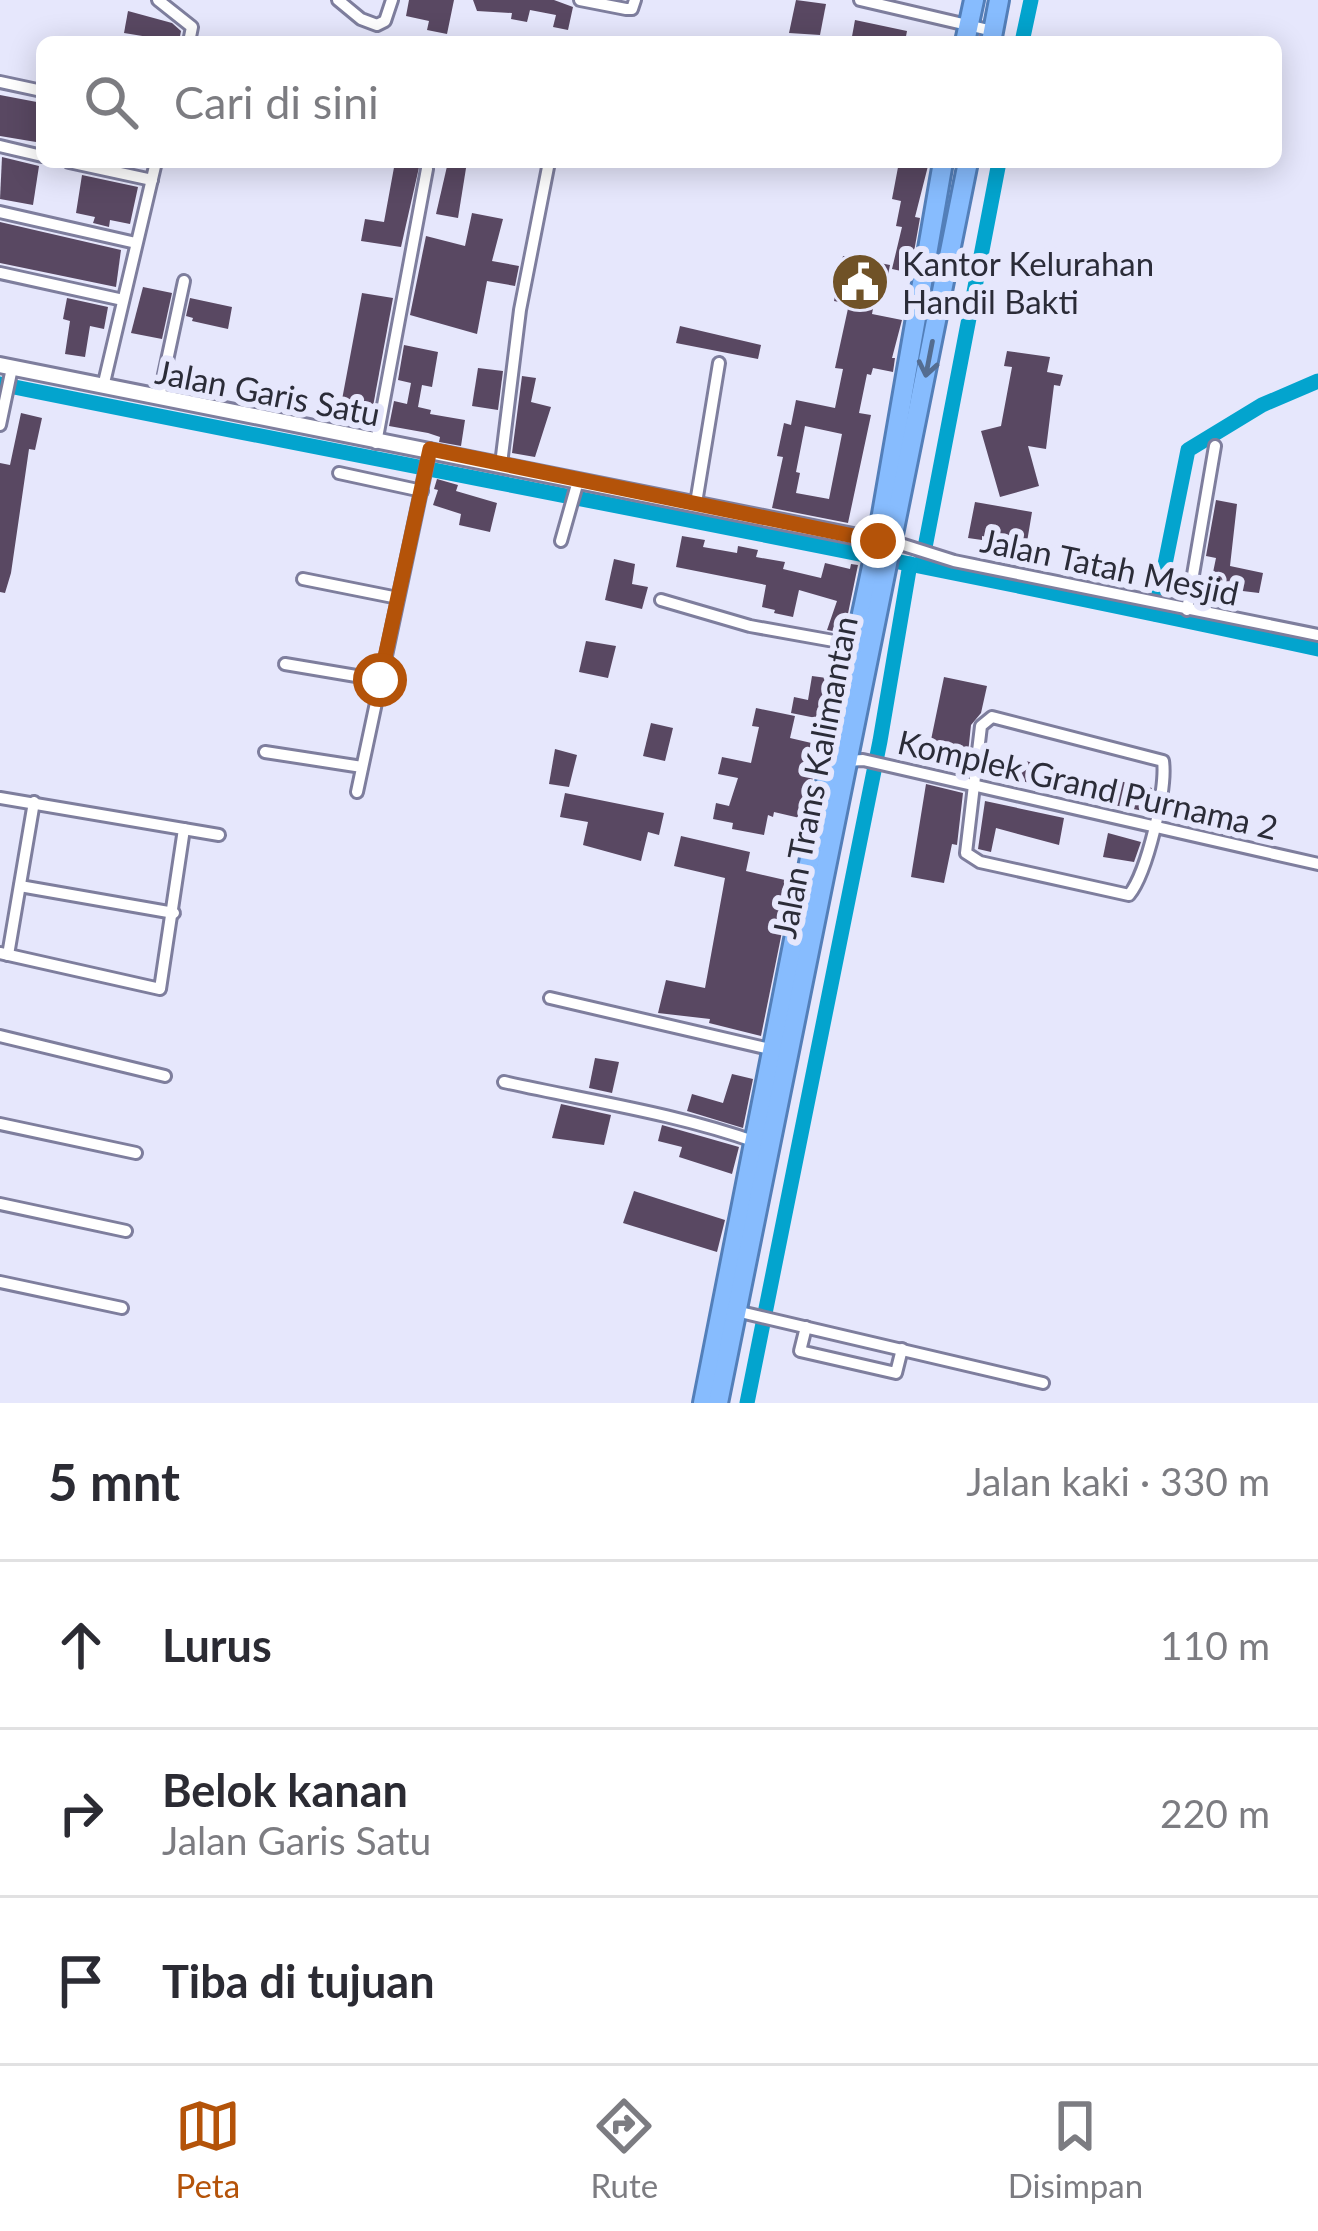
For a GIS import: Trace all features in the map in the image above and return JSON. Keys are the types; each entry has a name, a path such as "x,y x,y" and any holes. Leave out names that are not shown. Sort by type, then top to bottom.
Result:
{"highway":[{"path":"967,34 974,0"},
{"path":"992,36 999,0"},
{"name":"Jalan Trans Kalimantan","path":"885,542 942,168"},
{"name":"Jalan Trans Kalimantan","path":"703,1403 774,1050 854,761 876,586 967,168"},
{"name":"Jalan Trans Kalimantan","path":"718,1403 856,646 876,586"}],"street":[{"path":"158,0 192,27 190,36"},
{"path":"338,0 376,25 385,21 392,0"},
{"path":"580,0 629,10 635,0"},
{"path":"860,0 967,34 992,36"},
{"path":"0,82 36,90"},
{"path":"0,146 36,155"},
{"path":"97,168 152,180"},
{"path":"103,387 155,168"},
{"path":"501,464 520,310 548,168"},
{"path":"376,443 427,169"},
{"path":"0,212 136,243"},
{"path":"0,273 123,300"},
{"path":"159,398 184,281"},
{"path":"696,502 718,363"},
{"path":"0,424 8,370"},
{"name":"Jalan Garis Satu","path":"8,370 429,456 501,464 576,486 696,502 885,542"},
{"path":"1187,610 1215,446"},
{"path":"357,792 429,456"},
{"path":"339,473 423,484"},
{"path":"561,541 576,486"},
{"name":"Jalan Tatah Mesjid","path":"885,542 946,559 1318,635"},
{"path":"303,579 398,598"},
{"path":"661,600 751,626 856,646"},
{"path":"285,664 380,680"},
{"path":"992,717 1163,761 1164,779 1153,826 1133,892 1123,897 970,857 966,844 981,726 992,717"},
{"path":"266,752 362,767"},
{"name":"Komplek Grand Purnama 2","path":"854,761 973,783 1318,864"},
{"path":"0,798 219,835"},
{"path":"34,802 4,954 160,989 184,829"},
{"path":"20,886 174,913"},
{"path":"550,998 774,1050"},
{"path":"0,1036 165,1076"},
{"path":"504,1082 665,1113 756,1142"},
{"path":"0,1124 136,1153"},
{"path":"0,1204 126,1232"},
{"path":"0,1282 122,1308"},
{"path":"735,1311 1043,1383"},
{"path":"806,1327 800,1351 896,1373 902,1349"}],"building":[{"path":"409,0 454,0 447,34 427,30 429,21 406,16"},
{"path":"473,0 554,0 573,7 568,30 553,27 556,15 530,10 527,22 511,19 512,13 477,11"},
{"path":"796,0 826,4 820,35 789,33"},
{"path":"128,11 172,23 181,31 180,36 124,33"},
{"path":"855,20 907,31 906,36 852,36"},
{"path":"0,95 36,102 36,142 0,136"},
{"path":"2,157 39,168 33,205 0,199"},
{"path":"394,168 419,168 401,247 361,241 365,219 384,222"},
{"path":"447,168 466,168 458,218 436,214"},
{"path":"898,168 927,168 915,217 920,218 912,263 908,262 906,272 892,269 902,227 896,226 901,201 892,199"},
{"path":"82,175 138,187 130,224 110,220 109,227 93,223 95,217 76,213"},
{"path":"472,213 503,219 492,261 519,266 515,286 487,281 477,334 410,315 426,236 465,246"},
{"path":"0,222 121,250 116,287 0,263"},
{"path":"843,256 890,265 884,294 876,292 872,314 902,320 893,372 873,368 867,374 859,413 871,415 848,523 772,508 783,457 777,456 784,423 791,425 796,400 835,408 843,369 835,368 849,304 834,301","holes":["805,426 842,434 829,499 796,493"]},
{"path":"143,287 172,293 162,339 131,333"},
{"path":"362,293 393,298 369,428 338,421"},
{"path":"67,298 108,307 104,329 90,326 85,357 65,354 70,321 63,319"},
{"path":"190,298 232,307 228,329 192,321 186,316"},
{"path":"680,326 761,345 758,359 676,343"},
{"path":"404,345 438,352 432,387 422,385 418,407 465,420 461,446 439,442 440,437 428,433 389,426 394,401 407,404 411,383 398,380"},
{"path":"1007,351 1050,357 1047,372 1063,375 1060,386 1054,385 1046,449 1028,446 1039,486 1000,497 981,431 1001,426 1012,367 1004,366"},
{"path":"478,368 503,371 498,410 472,406"},
{"path":"522,376 536,378 531,402 551,407 535,457 512,453"},
{"path":"21,413 42,418 35,450 29,449 5,593 0,592 0,463 10,465"},
{"path":"437,479 458,485 456,491 497,503 490,532 459,525 461,514 433,505"},
{"path":"1216,500 1237,504 1230,566 1263,573 1259,593 1210,587 1216,558 1206,556"},
{"path":"975,502 1032,512 1024,560 1010,557 1013,542 968,538"},
{"path":"682,536 705,540 703,547 737,553 738,546 758,550 756,557 785,562 783,569 821,578 825,563 850,569 851,564 858,565 844,633 827,630 837,601 799,590 793,617 774,613 762,607 766,585 676,567"},
{"path":"614,559 635,564 632,584 648,587 642,609 605,600"},
{"path":"586,641 616,646 608,678 579,672"},
{"path":"812,676 834,679 826,720 791,713 794,697 808,700"},
{"path":"944,677 987,686 981,713 971,725 966,773 926,764"},
{"path":"756,708 795,716 790,738 820,745 804,819 774,812 773,817 768,815 764,835 732,829 733,823 713,819 716,803 729,806 738,778 718,774 722,757 751,763 759,727 752,726"},
{"path":"651,723 673,728 665,761 643,756"},
{"path":"555,749 577,755 569,787 549,784"},
{"path":"1021,760 1065,770 1063,784 1049,781 1048,787 1017,780"},
{"path":"1119,781 1152,788 1148,812 1114,805"},
{"path":"926,784 963,793 957,845 952,844 944,883 911,877"},
{"path":"565,793 664,813 659,835 648,832 641,861 583,845 588,822 560,817"},
{"path":"985,801 1064,818 1059,845 996,828 991,852 978,849"},
{"path":"1108,833 1141,842 1134,862 1103,857"},
{"path":"681,836 750,852 746,871 785,880 781,896 789,897 761,1036 709,1023 710,1019 658,1013 666,980 705,988 725,878 674,866"},
{"path":"595,1058 619,1062 612,1093 589,1088"},
{"path":"732,1074 753,1079 743,1128 687,1111 692,1094 723,1103"},
{"path":"561,1104 611,1115 604,1145 552,1138"},
{"path":"662,1125 739,1147 732,1174 679,1157 682,1147 658,1141"},
{"path":"634,1191 725,1220 717,1252 623,1223"}],"waterway":[{"path":"1023,36 1031,0"},
{"path":"922,563 998,168"},
{"path":"1155,614 1188,450 1262,405 1318,381"},
{"path":"0,384 1318,649"},
{"path":"747,1403 880,741 910,564"}],"place":[{"name":"Kantor Kelurahan Handil Bakti","path":"860,282"}],"route":[{"path":"380,680 430,449 878,541"}]}
